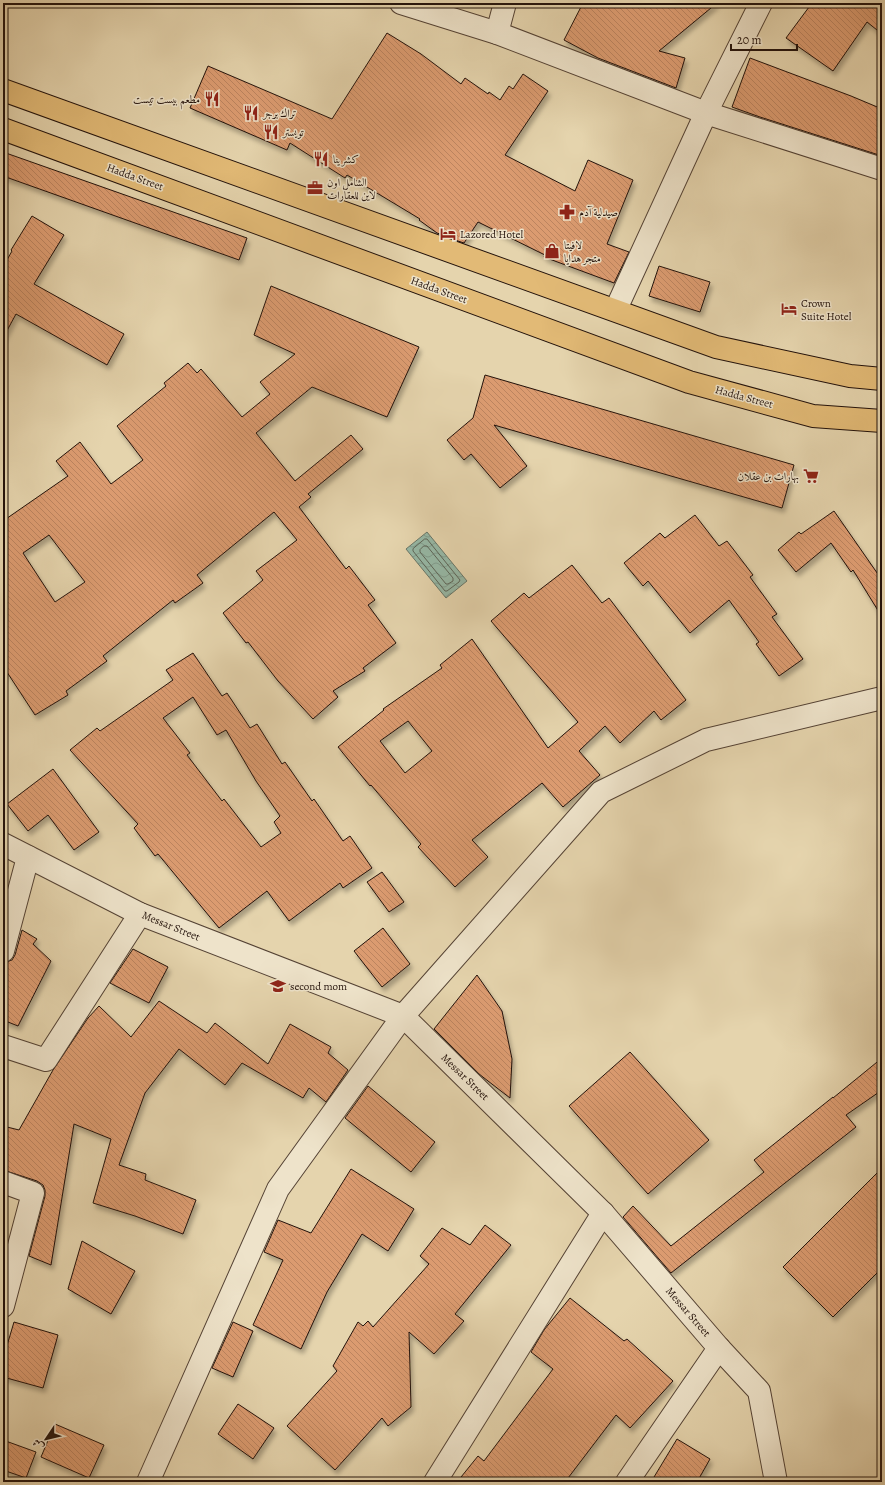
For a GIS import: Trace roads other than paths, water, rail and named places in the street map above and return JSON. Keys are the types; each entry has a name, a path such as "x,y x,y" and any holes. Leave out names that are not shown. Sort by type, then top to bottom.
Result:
{"main road":[{"path":"3,90 716,347 850,376 882,379"},
{"name":"Hadda Street","path":"3,129 689,382 813,416 882,421"}],"street":[{"path":"401,3 497,33 706,113 882,169"},
{"path":"497,33 505,3"},
{"path":"616,310 706,113 761,3"},
{"path":"148,1482 278,1189 403,1016 601,792 706,740 882,698"},
{"name":"Messar Street","path":"3,844 140,914 403,1016 603,1213 719,1348 759,1391 776,1482"},
{"path":"3,951 28,857"},
{"path":"3,1046 46,1060 140,914"},
{"path":"3,1182 33,1193 3,1306"},
{"path":"435,1482 603,1213"},
{"path":"627,1482 719,1348"}],"water":[{"path":"427,532 467,581 446,598 406,549"}],"place":[{"name":"مطعم بيست تيست","path":"212,99"},
{"name":"تراك برجر","path":"251,113"},
{"name":"تويستر","path":"271,132"},
{"name":"كشرينا","path":"321,159"},
{"name":"الشامل اون لاين للعقارات","path":"315,188"},
{"name":"صيدلية آدم","path":"567,212"},
{"name":"Lazored Hotel","path":"448,234"},
{"name":"لافيتا متجر هدايا","path":"552,251"},
{"name":"Crown Suite Hotel","path":"789,309"},
{"name":"بهارات بن عقلان","path":"811,476"},
{"name":"second mom","path":"278,986"}]}
